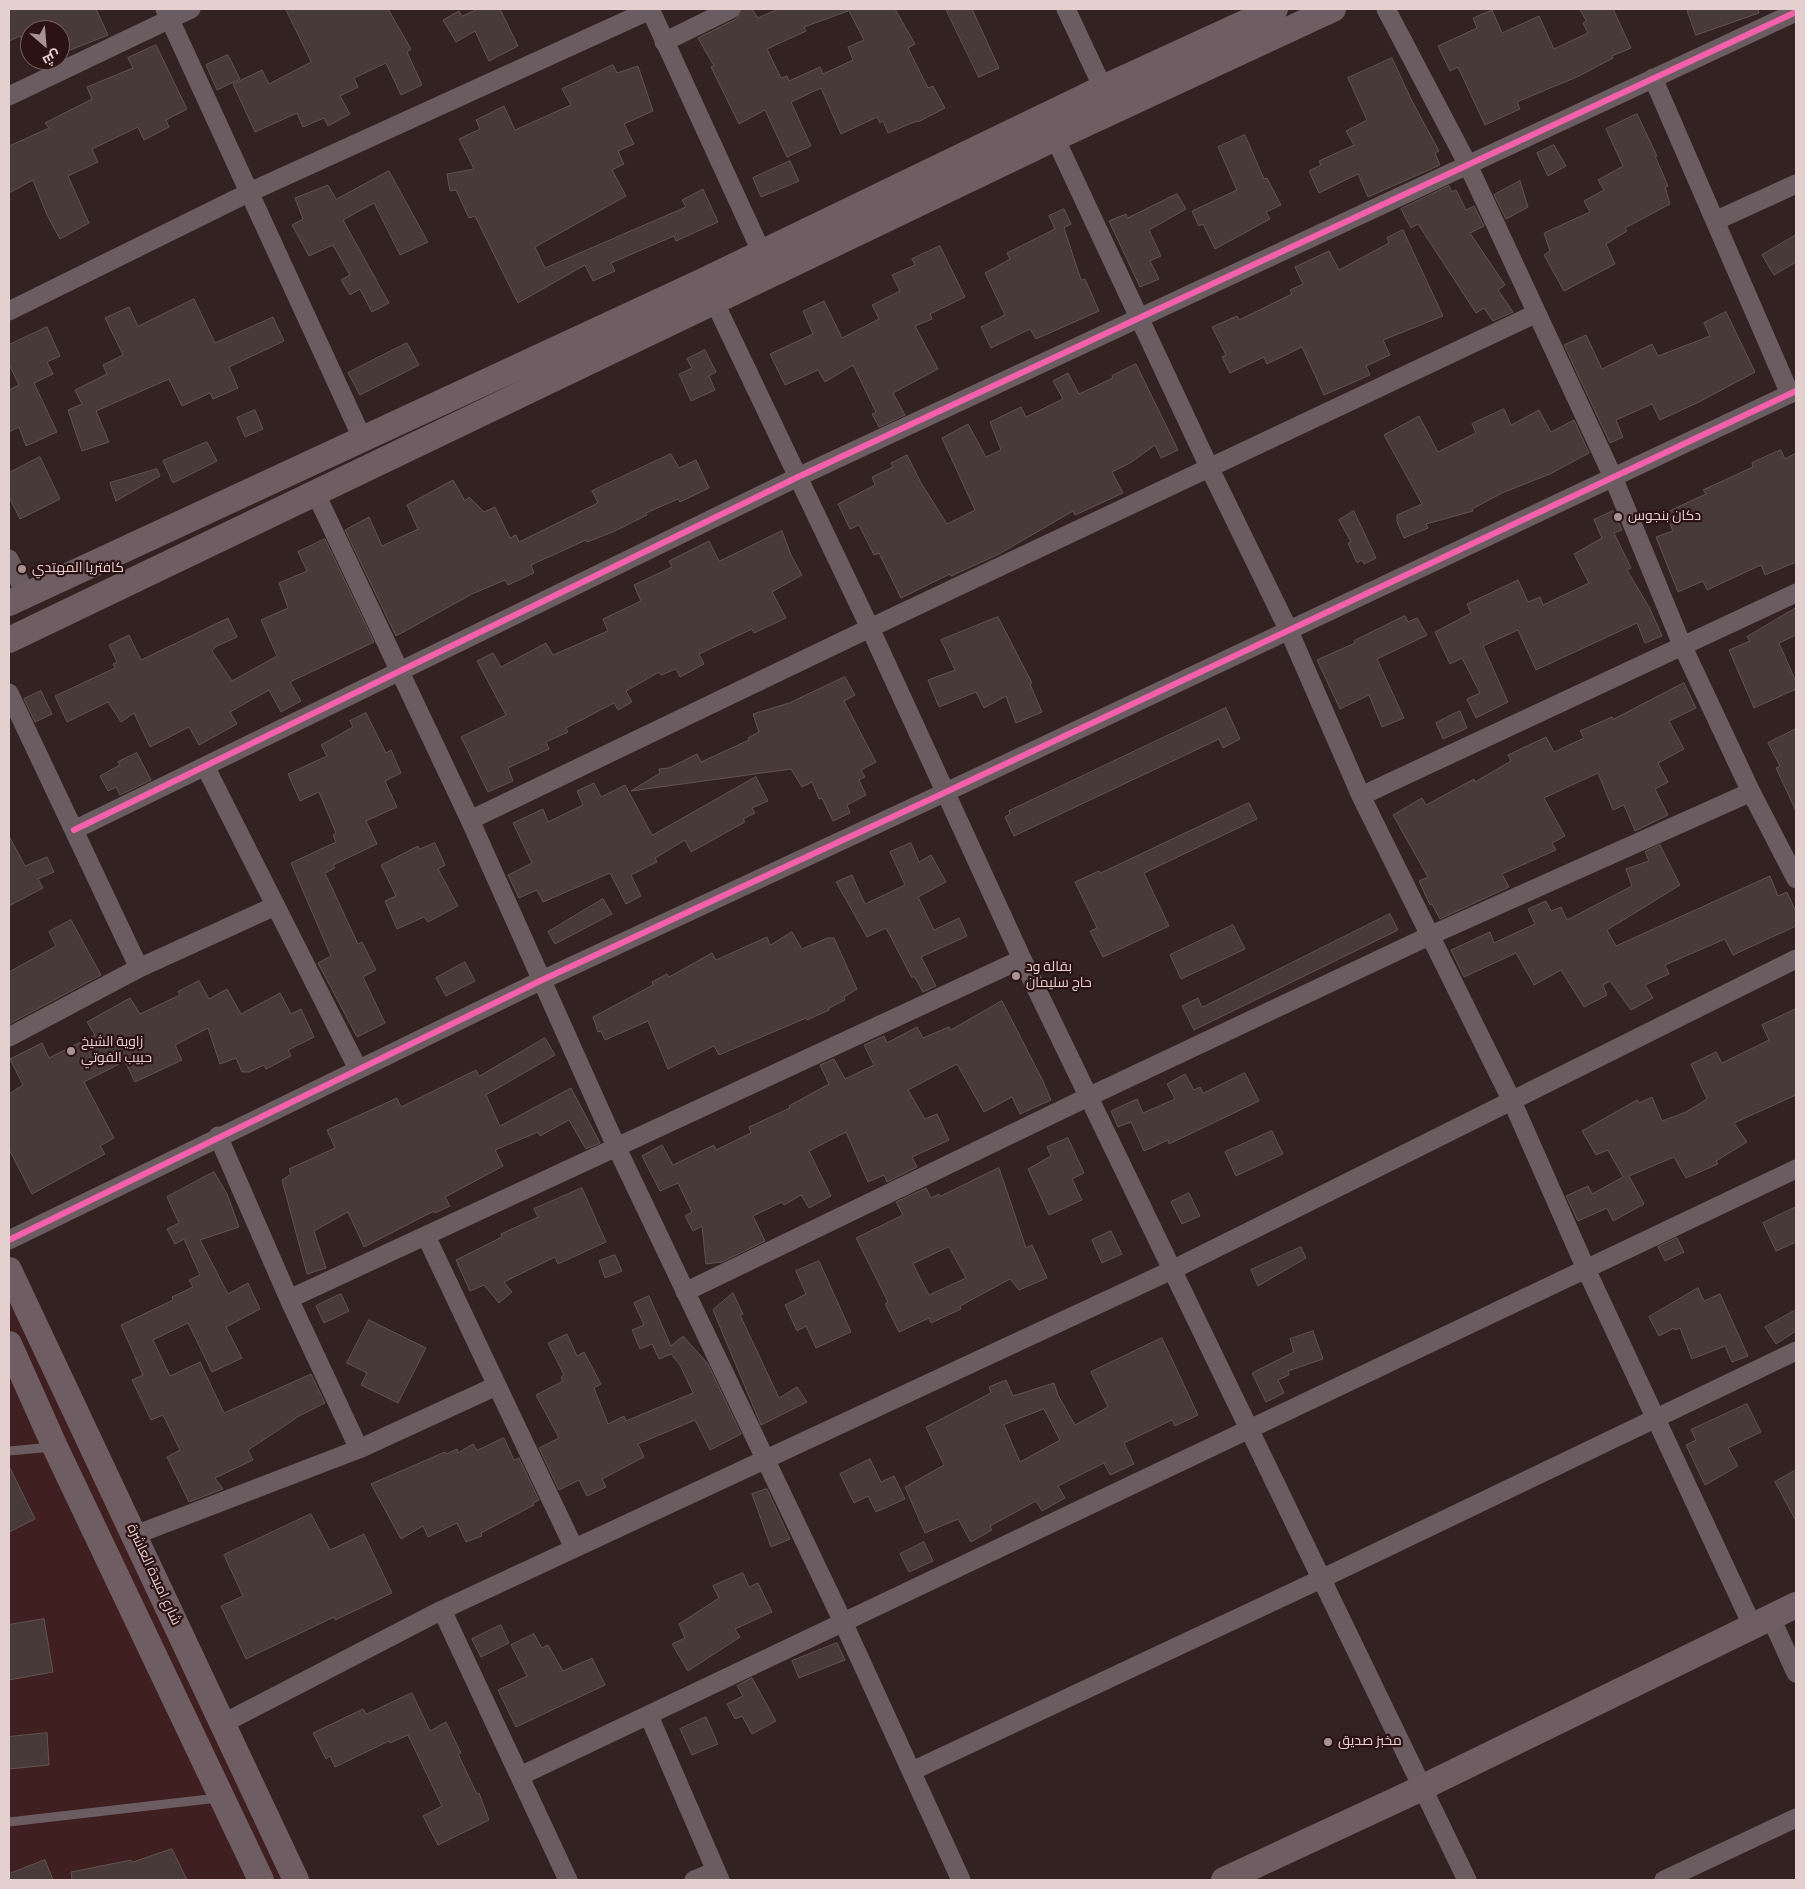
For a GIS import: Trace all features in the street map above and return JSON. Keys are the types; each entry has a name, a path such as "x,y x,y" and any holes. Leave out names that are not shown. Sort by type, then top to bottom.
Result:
{"main road":[{"path":"9,640 315,492 715,303 767,264 1103,88 1275,9"},
{"path":"17,599 460,394 767,264 1055,138 1333,9"},
{"path":"460,394 471,419"},
{"name":"شارع امبدة العاشرة","path":"9,1270 80,1426 135,1535 296,1880"},
{"path":"9,1344 55,1446 261,1880"},
{"path":"1224,1880 1421,1788 1796,1606"}],"street":[{"path":"9,96 167,14 191,9"},
{"path":"9,311 250,192 650,9 767,264"},
{"path":"664,42 731,9"},
{"path":"1066,9 1103,88"},
{"path":"1386,9 1468,165 1535,314 1612,477 1682,645 1751,792 1796,879"},
{"path":"74,830 800,476 1796,12"},
{"path":"167,14 363,440"},
{"path":"9,1240 218,1136 542,980 1289,631 1793,392 1715,221 1653,78"},
{"path":"1055,138 1209,467 1289,631 1361,796 1512,1101 1586,1269 1655,1418 1762,1622 1796,1673"},
{"path":"1715,221 1796,184"},
{"path":"715,303 800,476 1022,959 1467,1880"},
{"path":"470,820 870,628 1535,314"},
{"path":"315,492 470,820 616,1146 843,1622 961,1880"},
{"path":"9,559 17,599"},
{"path":"1361,796 1796,593"},
{"path":"9,694 139,968"},
{"path":"205,766 358,1068"},
{"path":"685,1292 1088,1097 1429,936 1751,792"},
{"path":"9,1037 139,968 275,906"},
{"path":"289,1299 1022,959"},
{"path":"222,1724 442,1610 1172,1270 1796,959"},
{"path":"218,1136 289,1299 359,1449"},
{"path":"520,1776 1796,1169"},
{"path":"426,1236 574,1548"},
{"path":"912,1771 1320,1579 1796,1351"},
{"path":"135,1535 359,1449 496,1386"},
{"path":"442,1610 568,1880"},
{"path":"649,1716 718,1876 694,1880"},
{"path":"1664,1880 1796,1818"}],"lane":[{"path":"9,1451 55,1446"},
{"path":"9,1822 221,1798"}],"shaded area":[{"path":"9,1262 301,1880 9,1880"}],"building":[{"path":"9,9 96,9 108,35 70,50 70,20 20,20 20,36 9,41"},
{"path":"286,9 388,9 411,49 407,52 422,85 401,95 386,63 354,78 358,87 340,96 350,114 328,126 324,118 303,127 297,113 255,132 233,84 262,70 269,84 311,62"},
{"path":"478,9 500,9 518,46 489,61 475,31 456,42 443,20 459,11 462,16"},
{"path":"742,9 752,9 758,18 778,9 847,9 848,11 804,27 806,31 767,49 781,78 787,76 789,81 820,67 823,74 853,60 848,47 864,40 848,9 895,9 915,44 908,48 928,88 933,86 945,108 918,122 888,133 883,121 880,123 877,117 841,134 821,88 791,102 811,146 787,157 765,110 739,124 711,67 714,66 698,38 736,19"},
{"path":"946,9 972,9 999,68 979,77"},
{"path":"1580,9 1613,9 1631,48 1612,56 1613,58 1579,76 1517,102 1520,109 1485,125 1458,67 1450,71 1438,46 1477,28 1473,18 1492,10 1502,33 1539,16 1554,49 1588,33 1583,23 1586,21"},
{"path":"1687,9 1758,9 1759,13 1696,35"},
{"path":"156,45 187,109 166,120 169,127 144,140 138,127 92,149 98,162 68,176 89,223 60,239 47,215 33,180 9,193 9,146 49,128 45,123 92,99 87,87 133,68 128,58"},
{"path":"228,55 240,79 217,90 206,65"},
{"path":"1392,58 1412,101 1439,151 1435,153 1440,165 1368,197 1358,174 1319,193 1309,171 1321,165 1319,161 1354,145 1346,131 1367,120 1348,78"},
{"path":"613,65 617,73 638,66 653,111 624,124 634,144 618,151 624,164 612,170 626,196 535,247 545,268 686,207 682,200 703,189 718,222 676,241 674,236 611,263 615,271 593,281 585,265 518,303 475,216 469,218 456,190 450,191 447,174 474,169 459,139 480,129 476,120 504,106 515,130 571,105 562,89"},
{"path":"1637,114 1657,156 1655,156 1668,186 1665,187 1670,204 1625,228 1627,231 1606,244 1615,264 1564,291 1544,255 1550,251 1544,233 1590,212 1584,201 1604,190 1598,180 1623,166 1606,129"},
{"path":"1245,135 1264,179 1267,178 1281,205 1266,212 1270,219 1215,249 1203,224 1199,226 1192,211 1237,190 1218,147"},
{"path":"1554,145 1566,166 1548,176 1537,153"},
{"path":"790,161 799,181 761,197 753,178"},
{"path":"389,171 428,242 400,255 374,203 343,220 389,303 372,312 360,289 350,295 341,280 350,275 333,245 309,256 292,225 303,219 295,198 328,185 336,199"},
{"path":"1520,181 1528,207 1506,219 1494,195"},
{"path":"1449,186 1452,192 1456,190 1466,210 1474,206 1484,226 1470,233 1505,285 1498,290 1513,312 1493,321 1484,308 1476,313 1418,224 1411,228 1401,209"},
{"path":"1177,194 1186,209 1149,230 1161,256 1150,261 1159,279 1140,287 1109,221 1126,214 1127,218"},
{"path":"1064,209 1071,224 1064,228 1081,280 1085,279 1099,311 1036,339 1030,329 991,348 981,327 1005,315 985,273 1010,259 1007,253 1055,229 1049,216"},
{"path":"1403,230 1443,316 1383,340 1390,355 1366,366 1370,375 1324,395 1302,347 1267,364 1264,357 1230,373 1222,357 1226,355 1212,327 1237,316 1239,320 1292,294 1290,290 1303,284 1295,267 1329,251 1339,270 1389,243 1387,238"},
{"path":"1796,235 1796,262 1774,275 1762,255"},
{"path":"940,246 965,297 930,314 932,319 915,326 938,369 893,393 905,415 879,427 872,414 876,412 853,365 825,382 818,370 785,385 770,354 813,334 803,311 824,301 842,338 879,319 872,305 900,291 892,275 915,265 912,259"},
{"path":"194,299 215,343 273,317 284,341 229,367 238,388 213,399 210,393 182,406 169,379 96,411 109,442 82,451 68,410 82,404 75,390 107,374 103,365 123,355 105,318 129,307 138,326"},
{"path":"1726,312 1755,372 1699,402 1660,420 1652,404 1616,420 1623,437 1610,443 1564,345 1586,335 1602,369 1652,344 1658,356 1710,336 1704,323"},
{"path":"47,327 60,356 47,362 53,374 34,383 57,432 26,446 19,427 9,432 9,390 19,385 9,364 9,345"},
{"path":"407,343 419,365 360,395 348,373"},
{"path":"705,350 716,372 709,376 715,390 691,401 679,374 692,368 687,359"},
{"path":"1136,364 1178,450 1161,458 1155,445 1130,463 1112,472 1123,493 1075,515 1073,511 999,554 951,576 950,574 901,598 879,553 874,555 859,525 850,529 838,504 875,485 872,477 893,467 891,463 907,455 921,483 947,524 975,510 942,438 968,424 986,457 1001,450 990,422 1021,407 1026,417 1063,399 1053,381 1068,373 1079,394 1113,378 1112,376"},
{"path":"1504,409 1511,425 1539,410 1551,432 1574,420 1589,453 1550,474 1502,493 1472,509 1473,511 1426,524 1428,528 1404,538 1397,522 1397,515 1422,504 1384,435 1419,416 1438,452 1476,433 1472,424"},
{"path":"255,410 263,429 245,437 237,418"},
{"path":"207,442 217,461 173,483 163,461"},
{"path":"1781,450 1785,459 1796,453 1796,562 1765,575 1761,565 1707,590 1703,581 1678,592 1656,537 1673,531 1665,513 1706,494 1703,490 1753,467 1752,463"},
{"path":"671,454 679,468 696,460 709,488 680,502 678,499 646,513 647,515 613,532 587,542 586,540 531,565 534,573 508,585 505,580 472,594 396,636 345,530 369,517 382,546 418,529 407,505 453,480 465,501 469,497 484,512 495,507 510,538 516,535 519,542 598,503 592,491"},
{"path":"40,457 60,499 20,519 9,497 9,473"},
{"path":"157,469 160,476 116,501 110,483"},
{"path":"1354,511 1376,558 1364,564 1362,560 1357,563 1348,543 1351,542 1339,520"},
{"path":"1613,511 1622,530 1614,533 1631,568 1627,570 1650,609 1662,636 1645,643 1637,623 1536,670 1518,630 1483,646 1508,702 1476,718 1467,699 1480,693 1462,658 1450,664 1435,632 1471,613 1467,604 1518,580 1528,602 1540,597 1543,605 1589,583 1574,554 1602,538 1594,520"},
{"path":"782,531 791,555 802,575 772,592 786,618 754,633 752,629 699,654 704,664 680,677 676,669 661,675 659,672 626,691 632,702 618,710 614,703 566,728 568,732 546,742 549,749 508,768 513,781 488,792 461,737 506,715 477,661 493,653 501,667 546,643 553,655 608,631 603,619 641,601 634,585 672,567 669,561 709,541 719,561"},
{"path":"325,539 374,642 290,682 301,701 281,712 269,690 230,712 237,724 199,745 189,727 150,747 134,713 121,722 108,702 67,722 55,696 115,668 113,664 117,662 109,645 129,635 141,660 228,618 237,637 215,647 212,651 232,681 277,656 261,620 288,608 279,583 307,571 298,552"},
{"path":"1796,608 1796,635 1779,643 1796,682 1796,689 1754,708 1729,650 1750,641 1747,637"},
{"path":"1405,616 1408,622 1417,618 1427,635 1377,659 1404,718 1382,727 1369,695 1340,709 1317,660 1355,643 1354,641"},
{"path":"998,617 1032,683 1030,684 1042,712 1016,723 1006,696 984,708 976,692 939,707 928,680 955,670 941,640"},
{"path":"845,677 855,695 844,701 876,762 861,770 865,777 859,780 866,795 847,805 850,813 833,821 822,798 819,799 812,782 802,787 791,769 631,791 660,773 659,769 669,768 697,754 701,762 749,740 748,738 759,732 753,714 789,703"},
{"path":"1684,683 1696,708 1669,721 1684,749 1658,763 1668,782 1655,789 1668,815 1635,831 1624,805 1613,810 1598,773 1544,798 1565,836 1552,843 1556,850 1502,874 1509,887 1440,919 1432,904 1430,905 1419,881 1428,877 1393,815 1422,798 1426,805 1474,779 1475,782 1511,761 1508,755 1546,737 1554,752 1584,738 1580,731 1612,717 1613,719"},
{"path":"41,691 52,714 35,722 24,699"},
{"path":"1226,708 1240,739 1223,748 1219,739 1014,836 1005,817 1010,814 1009,811"},
{"path":"1460,711 1467,728 1443,739 1436,723"},
{"path":"366,713 386,753 391,750 401,773 385,781 397,807 366,821 377,844 333,865 335,868 325,873 358,944 362,942 376,970 363,977 385,1023 357,1037 318,963 331,956 291,863 336,842 333,835 336,833 319,792 300,801 288,774 327,756 321,745 353,727 350,721"},
{"path":"1796,729 1796,811 1776,768 1780,766 1768,743"},
{"path":"137,753 151,780 120,795 116,787 108,791 100,776 120,765 118,762"},
{"path":"756,777 768,801 752,808 755,813 743,819 745,822 691,852 685,840 655,858 657,862 631,875 641,896 626,904 610,873 543,902 537,890 519,898 508,875 532,863 513,823 543,809 548,822 583,805 577,791 594,783 601,797 625,785 652,835"},
{"path":"1249,803 1257,819 1144,873 1169,926 1103,957 1090,931 1097,928 1075,882 1099,871 1100,873"},
{"path":"9,836 25,866 47,857 54,872 38,879 43,888 9,906"},
{"path":"435,843 445,865 438,869 458,906 428,922 424,917 397,929 385,901 396,896 381,865 418,846 419,849"},
{"path":"911,843 919,862 931,855 946,882 918,897 934,930 959,918 967,936 921,957 936,986 923,992 914,976 912,978 886,928 867,937 836,882 852,875 865,904 905,885 890,852"},
{"path":"1660,845 1680,885 1607,930 1616,946 1770,876 1778,896 1787,892 1796,912 1796,926 1733,955 1725,939 1665,965 1669,974 1645,985 1653,998 1631,1010 1610,981 1603,985 1607,995 1584,1007 1561,970 1534,985 1516,953 1464,977 1451,950 1490,932 1494,943 1535,924 1528,909 1546,901 1551,911 1561,907 1567,920 1632,886 1626,869 1649,861 1645,852"},
{"path":"603,899 612,914 555,944 548,932"},
{"path":"1390,914 1398,930 1194,1030 1182,1006 1198,998 1202,1007"},
{"path":"71,920 101,975 9,1024 9,972 56,946 49,932"},
{"path":"1233,925 1245,949 1181,979 1170,955"},
{"path":"792,932 802,949 827,938 834,938 857,989 844,997 845,1000 829,1008 829,1010 807,1020 806,1018 719,1055 714,1046 668,1069 648,1021 605,1040 601,1031 598,1032 593,1017 653,985 652,982 667,974 669,977 712,953 716,960 767,937 770,945"},
{"path":"465,962 475,981 446,996 436,978"},
{"path":"199,981 209,999 227,989 241,1014 280,993 291,1014 301,1009 314,1037 288,1050 291,1056 266,1069 264,1065 249,1072 242,1072 236,1058 220,1064 208,1028 175,1045 182,1060 135,1082 125,1061 84,1082 114,1138 100,1146 105,1154 32,1194 9,1149 9,1094 23,1085 10,1059 42,1043 49,1058 95,1035 87,1022 130,998 140,1014 180,995 178,992"},
{"path":"1002,1001 1051,1100 1020,1114 1012,1097 984,1112 957,1064 908,1090 925,1119 937,1114 949,1140 912,1157 917,1167 887,1182 884,1175 868,1182 846,1132 809,1151 831,1196 809,1208 801,1195 784,1205 782,1202 753,1216 765,1241 722,1262 706,1264 702,1226 693,1231 685,1216 692,1212 678,1183 660,1191 642,1156 662,1145 673,1165 714,1145 716,1150 751,1133 749,1127 790,1108 789,1106 829,1084 820,1065 834,1059 845,1079 874,1065 864,1045 884,1036 887,1043 917,1027 923,1038 949,1027 950,1030"},
{"path":"1796,1009 1796,1095 1734,1123 1747,1142 1716,1161 1718,1164 1686,1178 1674,1157 1629,1176 1644,1204 1613,1221 1607,1208 1578,1221 1566,1196 1588,1186 1592,1194 1623,1177 1608,1150 1596,1155 1582,1131 1637,1100 1639,1103 1652,1097 1662,1121 1686,1112 1707,1099 1691,1064 1716,1052 1722,1063 1769,1040 1762,1025"},
{"path":"545,1038 555,1055 486,1095 500,1126 571,1088 600,1143 586,1149 569,1120 540,1136 538,1132 495,1150 503,1166 445,1197 450,1206 435,1213 434,1211 364,1247 348,1212 314,1231 326,1268 307,1274 282,1180 291,1174 289,1169 335,1148 327,1130 397,1098 401,1107 476,1070 479,1076"},
{"path":"1245,1073 1259,1101 1169,1144 1168,1140 1144,1151 1131,1122 1118,1127 1111,1111 1137,1099 1143,1113 1175,1099 1167,1084 1185,1074 1194,1090 1200,1087 1203,1093"},
{"path":"1272,1131 1283,1154 1236,1176 1225,1152"},
{"path":"1068,1138 1084,1173 1072,1179 1082,1200 1049,1215 1028,1169 1051,1156 1047,1147"},
{"path":"999,1168 1026,1248 1032,1245 1047,1278 1019,1290 1010,1279 960,1306 961,1309 931,1323 929,1318 899,1332 885,1304 888,1302 856,1238 903,1215 896,1202 926,1188 931,1198 939,1194 940,1196","holes":["949,1247 966,1278 929,1295 913,1264"]},
{"path":"214,1172 227,1194 239,1227 200,1240 228,1294 248,1283 260,1309 226,1327 242,1358 212,1372 188,1323 153,1340 170,1376 200,1362 224,1413 311,1374 325,1403 295,1418 248,1450 253,1460 215,1478 223,1489 189,1502 167,1457 180,1450 163,1415 151,1420 132,1380 143,1375 121,1325 173,1300 172,1297 193,1287 189,1280 200,1275 184,1239 175,1244 167,1229 179,1223 167,1197"},
{"path":"582,1188 606,1242 558,1264 555,1257 504,1282 512,1292 499,1303 484,1285 470,1291 456,1260 502,1237 501,1234 538,1217 534,1209"},
{"path":"1189,1193 1200,1216 1182,1224 1171,1202"},
{"path":"1796,1207 1796,1242 1776,1251 1763,1223"},
{"path":"1111,1231 1122,1254 1102,1263 1092,1240"},
{"path":"1677,1238 1684,1252 1665,1261 1658,1247"},
{"path":"1301,1247 1306,1258 1258,1286 1251,1270"},
{"path":"615,1255 622,1271 605,1278 599,1261"},
{"path":"819,1261 851,1332 816,1348 806,1326 797,1331 785,1305 806,1294 796,1271"},
{"path":"1698,1288 1704,1301 1720,1294 1748,1356 1732,1362 1725,1346 1692,1359 1680,1328 1675,1330 1674,1328 1659,1336 1649,1317"},
{"path":"733,1293 743,1314 740,1315 779,1398 797,1387 807,1402 761,1425 713,1310"},
{"path":"341,1294 349,1311 324,1323 316,1306"},
{"path":"649,1296 671,1346 683,1336 708,1364 741,1434 710,1450 695,1420 638,1444 644,1457 602,1479 606,1487 587,1496 579,1480 559,1490 539,1448 559,1438 536,1395 563,1381 561,1377 564,1375 548,1343 567,1334 577,1356 584,1352 601,1384 594,1388 608,1424 624,1416 626,1421 693,1393 680,1365 671,1354 659,1359 652,1344 640,1349 632,1330 644,1325 634,1303"},
{"path":"1796,1310 1796,1331 1776,1344 1765,1327"},
{"path":"369,1320 426,1348 398,1403 361,1385 367,1373 347,1363"},
{"path":"1313,1331 1323,1359 1288,1371 1289,1375 1278,1380 1284,1393 1266,1402 1252,1373 1294,1352 1290,1339"},
{"path":"1162,1338 1198,1415 1175,1426 1172,1420 1124,1443 1134,1464 1110,1475 1104,1463 1058,1486 1065,1498 1042,1511 1036,1501 990,1526 992,1530 971,1542 958,1519 925,1533 905,1487 944,1465 926,1427 991,1393 989,1387 1006,1380 1013,1396 1054,1383 1058,1395 1075,1425 1108,1407 1091,1372","holes":["1044,1409 1060,1440 1020,1462 1004,1425"]},
{"path":"1747,1404 1761,1432 1728,1448 1738,1466 1705,1485 1686,1445 1696,1440 1691,1430"},
{"path":"504,1438 514,1460 519,1458 539,1500 533,1503 534,1505 481,1533 482,1536 466,1542 457,1523 428,1537 423,1526 401,1539 371,1484 445,1452 446,1454 457,1449 458,1453 473,1444 477,1450"},
{"path":"870,1459 881,1482 894,1476 905,1499 876,1512 868,1496 854,1503 840,1474"},
{"path":"9,1466 35,1519 9,1532"},
{"path":"1796,1470 1796,1521 1775,1482"},
{"path":"767,1489 790,1539 771,1547 752,1494"},
{"path":"311,1514 330,1550 364,1534 392,1593 335,1620 334,1617 246,1659 221,1606 243,1596 224,1555"},
{"path":"924,1542 933,1561 909,1572 900,1554"},
{"path":"743,1573 749,1587 758,1583 772,1612 735,1629 740,1637 688,1671 672,1644 685,1638 679,1624 719,1598 713,1586"},
{"path":"44,1619 53,1672 9,1680 9,1625"},
{"path":"501,1625 509,1643 481,1657 472,1639"},
{"path":"534,1634 542,1648 548,1645 563,1671 592,1658 605,1685 516,1727 498,1690 527,1676 511,1645"},
{"path":"837,1643 845,1660 799,1678 792,1661"},
{"path":"752,1678 776,1721 752,1734 742,1716 735,1719 727,1704 743,1696 737,1686"},
{"path":"412,1693 430,1731 446,1722 461,1753 458,1754 477,1794 479,1793 489,1820 438,1845 423,1816 442,1806 408,1735 390,1743 389,1741 335,1767 330,1756 326,1759 313,1733 363,1709 366,1714"},
{"path":"706,1717 718,1744 692,1755 680,1729"},
{"path":"47,1733 49,1765 9,1769 9,1737"},
{"path":"172,1849 187,1880 72,1880 71,1872 131,1860 132,1862"},
{"path":"45,1860 53,1880 9,1880 9,1874"}],"cycle path":[{"path":"74,830 800,476 1796,12"},
{"path":"9,1240 542,980 946,792 1796,391"}],"place":[{"name":"دكان بنجوس","path":"1618,517"},
{"name":"كافتريا المهتدي","path":"22,569"},
{"name":"بقالة ود حاج سليمان","path":"1016,976"},
{"name":"زاوية الشيخ حبيب الفوتي","path":"71,1051"},
{"name":"مخبز صديق","path":"1328,1742"}]}
